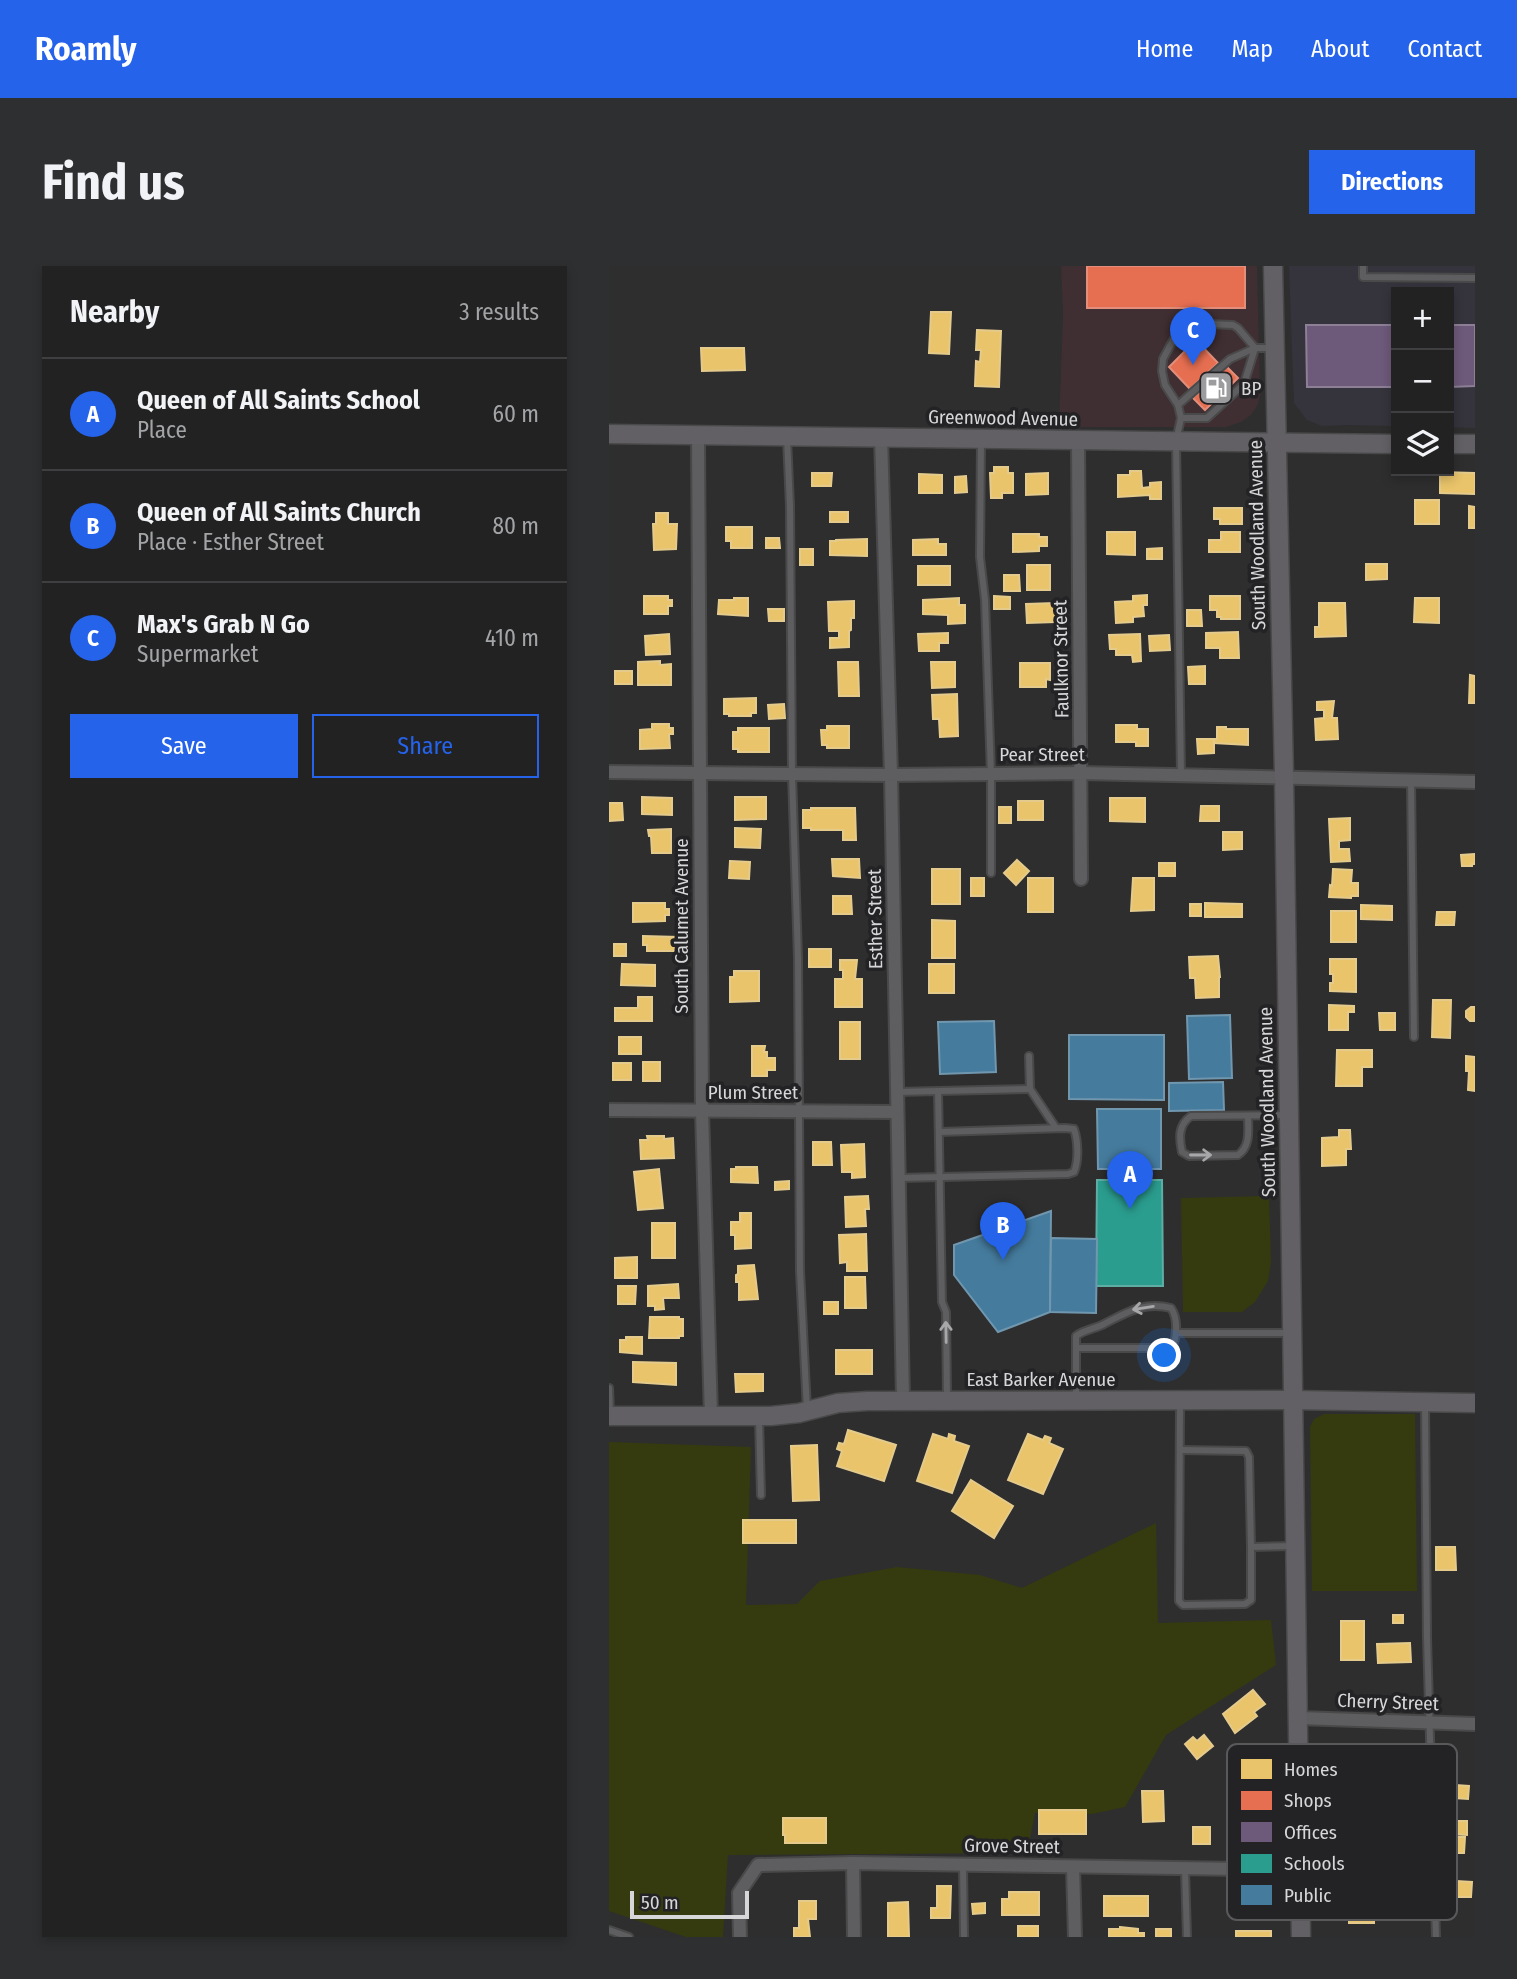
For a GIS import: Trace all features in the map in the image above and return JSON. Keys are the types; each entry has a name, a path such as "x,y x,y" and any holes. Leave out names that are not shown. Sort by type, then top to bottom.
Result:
{"street":[{"name":"South Woodland Avenue","path":"1273,266 1299,1744"},
{"name":"Greenwood Avenue","path":"609,433 1391,443"},
{"name":"South Calumet Avenue","path":"698,435 702,1111 711,1416"},
{"name":"Esther Street","path":"881,437 891,775 903,1400"},
{"name":"Faulknor Street","path":"1078,440 1081,878"},
{"path":"1454,444 1475,444"},
{"name":"Pear Street","path":"609,772 891,775 1081,773 1475,782"},
{"name":"Plum Street","path":"609,1110 897,1112"},
{"name":"East Barker Avenue","path":"609,1416 759,1416 807,1411 838,1403 903,1400 1292,1400 1475,1404"},
{"name":"Cherry Street","path":"1299,1718 1475,1724"},
{"path":"853,1863 854,1937"},
{"name":"Grove Street","path":"740,1937 739,1893 758,1865 853,1863 1227,1869"},
{"path":"1073,1867 1075,1937"}],"lane":[{"path":"1363,266 1363,277 1475,278"},
{"path":"1181,775 1175,441 1181,418 1178,405 1165,385 1163,359 1175,335 1190,327 1208,324 1233,324 1255,348"},
{"path":"1178,405 1230,359 1255,348 1275,348"},
{"path":"1181,418 1207,418 1244,384 1255,348"},
{"path":"787,436 792,774 798,958 800,1271 807,1411"},
{"path":"981,438 980,557 985,600 991,774 991,873"},
{"path":"1411,780 1414,1037"},
{"path":"1029,1056 1030,1089 1056,1128"},
{"path":"897,1092 1030,1089"},
{"path":"938,1091 942,1302 946,1312 947,1400"},
{"path":"1248,1116 1248,1142 1245,1151 1238,1155 1189,1156 1182,1152 1179,1131 1185,1120 1191,1116 1288,1115"},
{"path":"899,1178 1068,1174 1074,1172 1077,1165 1074,1129 939,1132"},
{"path":"1076,1348 1173,1346 1176,1333 1174,1312 1164,1306 1140,1306 1076,1336 1076,1348 1076,1400"},
{"path":"1176,1333 1291,1333"},
{"path":"609,1388 609,1416"},
{"path":"1179,1450 1246,1451 1249,1457 1251,1600 1245,1604 1183,1605 1179,1601 1179,1450 1180,1400"},
{"path":"1425,1403 1430,1744"},
{"path":"759,1416 761,1495"},
{"path":"1251,1546 1295,1546"},
{"path":"963,1865 964,1937"},
{"path":"1185,1868 1187,1937"},
{"path":"609,1930 629,1937"}],"shaded area":[{"path":"1061,266 1257,266 1260,395 1251,415 1226,427 1059,427 1063,314"},
{"path":"1289,266 1475,266 1475,428 1454,427 1454,287 1391,287 1391,426 1322,426 1307,420 1294,403"}],"green space":[{"path":"1269,1196 1271,1262 1268,1281 1255,1302 1242,1312 1183,1312 1181,1198"},
{"path":"1324,1414 1415,1414 1417,1591 1312,1591 1310,1427 1314,1419"},
{"path":"609,1442 751,1447 746,1605 797,1604 820,1581 897,1567 980,1575 1022,1588 1156,1523 1158,1623 1271,1620 1276,1665 1166,1735 1125,1807 1092,1814 1035,1813 1027,1853 728,1855 723,1937 686,1937 609,1911"}],"building: Homes":[{"path":"931,312 951,312 949,354 929,353"},
{"path":"977,330 1001,331 999,387 975,386 976,361 980,362 981,350 976,350"},
{"path":"701,348 744,348 745,370 702,371"},
{"path":"994,467 1008,467 1008,473 1013,473 1013,493 1002,493 1002,498 991,498 990,473 994,473"},
{"path":"1130,471 1141,471 1142,488 1150,487 1150,483 1161,482 1161,499 1150,499 1150,495 1118,497 1118,475 1130,475"},
{"path":"1454,472 1475,473 1475,494 1440,493 1440,476 1454,476"},
{"path":"812,473 832,473 831,486 812,486"},
{"path":"1048,473 1048,494 1026,495 1026,474"},
{"path":"919,474 942,475 942,493 919,493"},
{"path":"966,476 967,492 955,493 955,477"},
{"path":"1415,500 1439,500 1439,524 1415,524"},
{"path":"1469,506 1475,507 1475,528 1469,528"},
{"path":"1214,508 1242,508 1242,524 1220,524 1220,519 1214,519"},
{"path":"830,512 848,512 848,522 830,522"},
{"path":"656,513 668,513 668,524 677,524 676,549 654,550 653,524 656,524"},
{"path":"726,527 752,527 752,548 731,548 731,541 726,541"},
{"path":"1107,532 1135,532 1135,555 1107,554"},
{"path":"1221,532 1240,532 1240,552 1209,552 1209,540 1221,540"},
{"path":"1013,534 1039,534 1039,537 1047,537 1047,546 1039,546 1039,551 1013,552"},
{"path":"766,538 779,538 780,548 766,548"},
{"path":"867,539 867,556 830,555 830,541"},
{"path":"938,539 938,544 946,544 946,555 913,555 913,540"},
{"path":"1162,548 1162,559 1147,559 1147,549"},
{"path":"800,549 813,549 813,565 800,565"},
{"path":"1366,564 1387,564 1387,579 1366,580"},
{"path":"1027,565 1050,565 1050,590 1027,590"},
{"path":"918,566 950,566 950,585 918,585"},
{"path":"1004,575 1019,575 1020,591 1004,591"},
{"path":"1147,595 1147,605 1143,605 1144,616 1133,617 1133,622 1116,623 1115,602 1133,601 1133,596"},
{"path":"644,596 668,596 668,600 672,600 672,606 668,606 668,614 644,614"},
{"path":"994,596 1010,597 1010,609 994,609"},
{"path":"1210,596 1240,596 1240,619 1217,617 1217,610 1210,610"},
{"path":"748,598 748,616 718,614 719,600"},
{"path":"959,598 959,605 965,605 965,623 948,624 948,615 923,614 923,600"},
{"path":"1415,598 1439,598 1439,623 1414,622"},
{"path":"854,601 849,647 830,648 830,638 839,638 839,631 829,631 828,602"},
{"path":"1319,603 1345,603 1346,636 1315,637 1315,627 1319,627"},
{"path":"1026,604 1061,604 1061,620 1027,623"},
{"path":"768,609 784,609 784,621 769,621"},
{"path":"1187,610 1201,610 1202,626 1187,626"},
{"path":"1238,632 1239,658 1220,658 1220,648 1206,648 1206,633"},
{"path":"948,633 948,643 939,643 939,651 919,651 918,634"},
{"path":"669,634 670,654 646,655 645,636"},
{"path":"1140,634 1141,661 1133,662 1132,655 1116,655 1116,649 1110,649 1109,635"},
{"path":"1169,635 1170,650 1150,651 1149,636"},
{"path":"660,661 660,665 671,664 671,685 638,685 638,662"},
{"path":"838,662 858,662 859,696 839,696"},
{"path":"931,662 955,662 955,687 932,688"},
{"path":"1020,663 1050,663 1050,680 1046,679 1046,687 1020,687"},
{"path":"1205,666 1205,684 1189,684 1188,667"},
{"path":"615,671 632,671 632,684 615,684"},
{"path":"1470,675 1475,676 1475,703 1469,703"},
{"path":"957,694 958,736 940,737 939,719 933,719 932,695"},
{"path":"756,698 756,713 751,713 751,716 724,714 724,699"},
{"path":"1334,701 1332,718 1337,718 1338,739 1316,740 1315,719 1324,718 1324,710 1317,710 1317,702"},
{"path":"784,704 785,718 769,719 768,705"},
{"path":"652,724 669,724 669,728 673,728 673,734 669,734 670,748 640,749 640,730 652,729"},
{"path":"1116,725 1137,725 1137,729 1148,729 1148,746 1136,746 1136,742 1116,742"},
{"path":"827,726 849,726 849,748 827,748 827,745 822,745 821,730 827,730"},
{"path":"1217,727 1248,729 1248,745 1214,743 1214,739 1217,739"},
{"path":"738,728 769,728 769,752 738,752 738,749 733,749 733,732 738,732"},
{"path":"1197,739 1214,739 1214,753 1198,754"},
{"path":"642,797 672,798 672,815 642,814"},
{"path":"735,797 766,797 766,819 735,820"},
{"path":"1110,798 1145,798 1145,822 1110,821"},
{"path":"1018,801 1043,801 1043,820 1018,820"},
{"path":"609,803 622,803 623,820 609,821"},
{"path":"1201,806 1219,806 1219,821 1200,821"},
{"path":"999,807 1011,807 1011,823 999,823"},
{"path":"855,808 856,840 843,840 843,830 803,828 803,810"},
{"path":"1350,818 1350,840 1339,841 1339,849 1349,849 1350,861 1331,862 1329,819"},
{"path":"735,828 761,829 760,848 735,847"},
{"path":"671,829 671,853 652,853 648,830"},
{"path":"1223,832 1242,832 1242,849 1223,850"},
{"path":"1475,854 1475,864 1462,866 1461,855"},
{"path":"832,859 859,859 860,878 833,876"},
{"path":"1017,860 1029,871 1016,885 1004,873"},
{"path":"730,861 750,862 749,879 729,878"},
{"path":"1159,863 1175,863 1175,876 1159,876"},
{"path":"932,869 960,869 960,904 932,904"},
{"path":"1333,869 1352,870 1351,883 1358,883 1358,896 1329,897"},
{"path":"971,878 984,878 984,896 971,896"},
{"path":"1028,878 1053,878 1053,912 1028,912"},
{"path":"1133,878 1154,878 1154,910 1131,911"},
{"path":"833,896 851,896 852,914 833,914"},
{"path":"633,903 665,903 669,915 665,915 665,921 633,922"},
{"path":"1205,903 1242,904 1242,917 1205,917"},
{"path":"1190,904 1201,904 1201,916 1190,916"},
{"path":"1361,905 1392,906 1392,920 1361,919"},
{"path":"1331,911 1356,911 1356,942 1331,942"},
{"path":"1437,912 1455,912 1454,925 1436,925"},
{"path":"932,920 955,921 955,958 932,958"},
{"path":"643,936 679,937 680,946 675,946 675,951 647,951 647,945 643,945"},
{"path":"614,944 626,944 626,956 614,956"},
{"path":"809,949 831,949 831,967 809,967"},
{"path":"1218,956 1219,997 1196,998 1195,978 1190,978 1189,957"},
{"path":"1330,959 1356,959 1356,992 1330,991 1333,974 1330,974"},
{"path":"840,960 857,960 855,979 862,979 862,1007 835,1007 835,979 843,979"},
{"path":"622,964 655,965 655,986 621,985"},
{"path":"929,964 954,964 954,993 929,993"},
{"path":"734,971 759,971 759,1001 730,1002 730,977 734,977"},
{"path":"638,997 652,997 652,1021 615,1021 615,1008 638,1008"},
{"path":"1433,1000 1451,1000 1450,1038 1432,1037"},
{"path":"1329,1005 1354,1006 1354,1012 1348,1012 1348,1030 1329,1030"},
{"path":"1475,1007 1475,1021 1466,1017 1466,1011"},
{"path":"1379,1013 1395,1013 1395,1030 1380,1030"},
{"path":"840,1022 860,1022 860,1059 840,1059"},
{"path":"619,1037 641,1037 641,1054 619,1054"},
{"path":"752,1046 765,1046 767,1058 775,1058 775,1070 767,1070 767,1076 752,1076"},
{"path":"1337,1050 1372,1050 1372,1067 1362,1067 1362,1086 1336,1086"},
{"path":"1466,1056 1475,1057 1475,1091 1468,1090 1469,1071 1466,1071"},
{"path":"643,1062 660,1062 660,1081 643,1081"},
{"path":"613,1063 631,1063 631,1080 613,1080"},
{"path":"1339,1130 1350,1130 1351,1149 1346,1149 1346,1165 1322,1166 1322,1138 1339,1137"},
{"path":"647,1136 673,1138 674,1158 641,1159 640,1140 648,1140"},
{"path":"813,1142 831,1142 832,1165 813,1165"},
{"path":"864,1144 865,1177 852,1178 852,1172 842,1172 841,1145"},
{"path":"757,1167 758,1183 731,1182 731,1169"},
{"path":"659,1169 663,1208 638,1210 634,1172"},
{"path":"789,1181 789,1189 775,1190 775,1182"},
{"path":"868,1196 869,1209 865,1209 866,1226 846,1227 845,1197"},
{"path":"740,1213 751,1213 751,1248 735,1249 731,1222 740,1222"},
{"path":"652,1223 675,1223 675,1258 652,1258"},
{"path":"866,1234 867,1271 847,1271 847,1262 840,1263 839,1235"},
{"path":"637,1257 637,1278 615,1278 615,1258"},
{"path":"754,1265 758,1299 739,1300 739,1282 736,1282 738,1266"},
{"path":"845,1277 865,1277 866,1308 845,1308"},
{"path":"678,1284 679,1298 663,1298 664,1309 655,1310 655,1306 648,1306 648,1286"},
{"path":"618,1286 636,1286 635,1304 618,1304"},
{"path":"824,1302 838,1302 838,1314 824,1314"},
{"path":"650,1317 683,1319 683,1336 649,1338"},
{"path":"626,1337 642,1337 642,1354 620,1352 620,1340 626,1340"},
{"path":"836,1350 872,1350 872,1374 836,1374"},
{"path":"633,1362 676,1363 676,1385 633,1382"},
{"path":"735,1374 763,1374 763,1391 736,1392"},
{"path":"848,1430 896,1445 884,1481 837,1466 842,1451 837,1449 839,1443 844,1444"},
{"path":"933,1434 948,1439 949,1434 955,1436 954,1441 969,1446 952,1493 917,1481"},
{"path":"1028,1434 1043,1440 1045,1436 1051,1438 1049,1443 1063,1449 1043,1494 1008,1480"},
{"path":"817,1445 819,1500 793,1501 791,1446"},
{"path":"971,1480 1013,1506 994,1538 952,1511"},
{"path":"743,1520 796,1520 796,1543 743,1543"},
{"path":"1436,1547 1455,1547 1456,1570 1436,1570"},
{"path":"1393,1615 1403,1615 1403,1623 1393,1623"},
{"path":"1341,1621 1364,1621 1364,1660 1341,1660"},
{"path":"1410,1643 1411,1662 1378,1663 1377,1644"},
{"path":"1253,1690 1265,1704 1254,1712 1257,1716 1235,1733 1223,1714"},
{"path":"1204,1735 1213,1746 1197,1759 1185,1744 1193,1737 1197,1741"},
{"path":"1457,1785 1469,1786 1468,1799 1457,1798"},
{"path":"1142,1791 1163,1791 1164,1821 1143,1822"},
{"path":"1039,1810 1086,1810 1086,1834 1039,1834"},
{"path":"783,1818 826,1818 826,1843 785,1843"},
{"path":"1457,1821 1467,1821 1467,1835 1457,1834"},
{"path":"1193,1827 1210,1827 1210,1844 1193,1844"},
{"path":"1457,1837 1465,1837 1464,1853 1457,1853"},
{"path":"1457,1881 1472,1882 1471,1897 1457,1897"},
{"path":"937,1886 951,1886 950,1918 931,1918 931,1908 937,1908"},
{"path":"1009,1892 1039,1892 1039,1915 1002,1915 1002,1899 1009,1899"},
{"path":"1104,1896 1148,1896 1148,1916 1104,1916"},
{"path":"799,1901 816,1901 816,1919 808,1919 810,1937 794,1937 794,1928 799,1928"},
{"path":"908,1902 909,1937 888,1937 888,1903"},
{"path":"985,1903 985,1913 973,1914 972,1904"},
{"path":"1349,1920 1374,1920 1374,1923 1349,1923"},
{"path":"1018,1926 1038,1926 1038,1937 1018,1937"},
{"path":"1109,1929 1138,1929 1138,1933 1144,1933 1144,1937 1109,1937"},
{"path":"1156,1929 1171,1929 1171,1937 1156,1937"},
{"path":"1236,1931 1271,1931 1271,1937 1236,1937"}],"building: Shops":[{"path":"1087,266 1245,266 1245,308 1087,308"},
{"path":"1196,340 1218,363 1190,389 1169,367"},
{"name":"BP","path":"1226,366 1238,378 1205,410 1193,398"}],"building: Offices":[{"path":"1306,325 1391,325 1391,387 1307,387"},
{"path":"1454,325 1475,325 1475,386 1454,387"}],"building: Schools":[{"path":"1097,1180 1162,1180 1163,1286 1096,1286"}],"building: Public":[{"path":"1230,1015 1232,1078 1189,1079 1187,1016"},
{"path":"994,1021 996,1072 940,1074 938,1022"},
{"path":"1069,1035 1164,1035 1164,1100 1069,1099"},
{"path":"1223,1082 1224,1110 1169,1111 1169,1083"},
{"path":"1097,1109 1161,1109 1161,1169 1098,1169"},
{"path":"1051,1211 1050,1312 998,1332 954,1275 954,1245"},
{"path":"1051,1238 1097,1239 1096,1313 1050,1312"}],"place":[{"name":"Max's Grab N Go","path":"1193,365"},
{"name":"BP","path":"1216,388"},
{"name":"Queen of All Saints School","path":"1130,1209"},
{"name":"Queen of All Saints Church","path":"1003,1260"}]}
